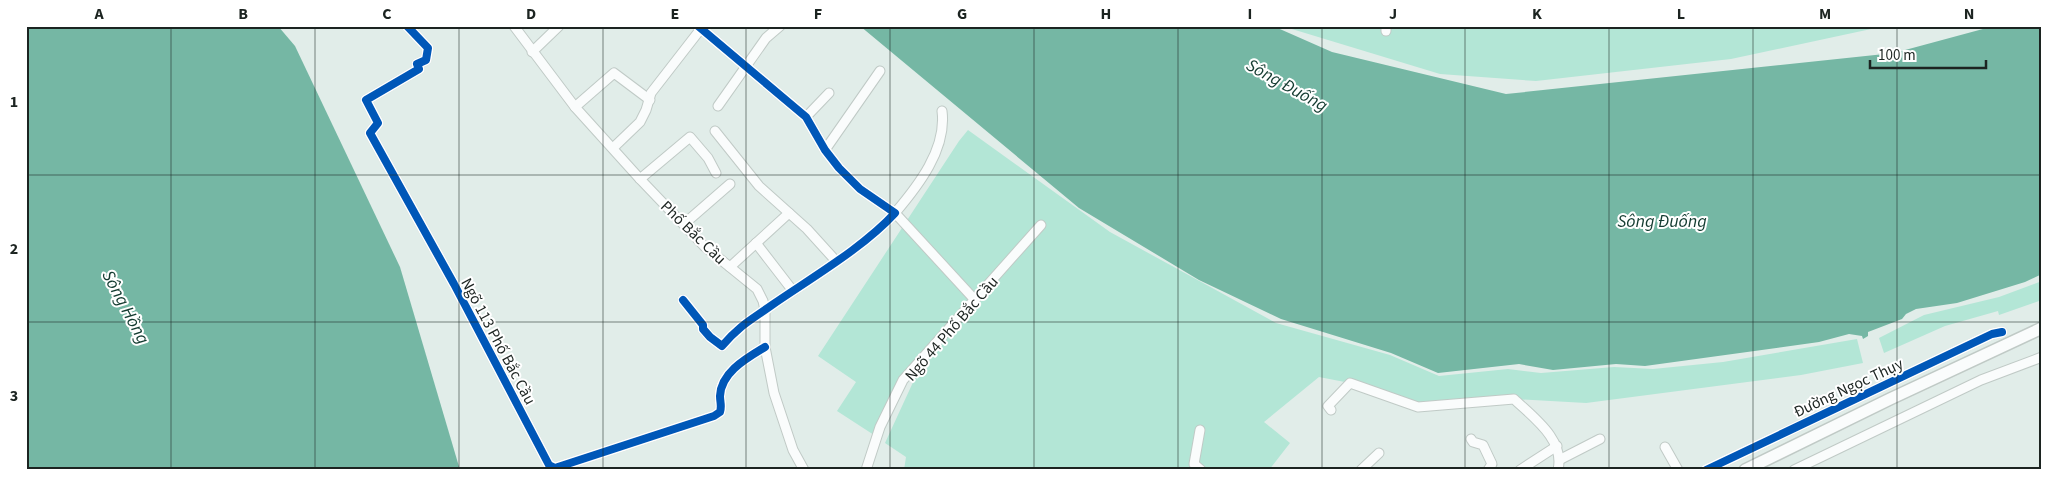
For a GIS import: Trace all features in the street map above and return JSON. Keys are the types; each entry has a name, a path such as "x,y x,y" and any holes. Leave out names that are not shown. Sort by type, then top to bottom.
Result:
{"main road":[{"name":"Đường Ngọc Thụy","path":"1745,470 1890,399 2042,328"},
{"path":"1757,470 1783,452"}],"street":[{"name":"Ngõ 113 Phố Bắc Cầu","path":"407,26 428,48 426,60 418,64 419,69 366,100 378,123 370,133 454,284 550,465 555,468 714,416 720,412 722,405 720,396 726,376 764,346"},
{"name":"Phố Bắc Cầu","path":"514,26 575,108 614,147 640,179 704,246 757,289 765,310 764,346 774,393 793,450 804,470"},
{"path":"532,52 559,26"},
{"path":"718,106 766,38 780,26"},
{"path":"614,147 640,122 650,100 651,93 701,27 806,117 825,150 860,189 894,213 975,300"},
{"path":"825,150 880,71"},
{"path":"575,108 614,73 650,100"},
{"path":"806,117 828,93"},
{"path":"683,300 703,329 722,346 736,329 883,226 911,194 925,174 938,144 944,121 942,111"},
{"path":"715,131 759,186 836,260"},
{"path":"640,179 690,137 708,158 716,173"},
{"path":"684,224 730,184"},
{"path":"730,267 788,213"},
{"name":"Ngõ 44 Phố Bắc Cầu","path":"866,470 880,427 903,380 925,353 1041,225"},
{"path":"756,243 792,291"},
{"name":"Đường Ngọc Thụy","path":"1706,470 1992,334 2002,332"},
{"path":"1794,470 1981,380 2042,357"},
{"path":"1332,410 1328,406 1350,383 1418,407 1514,399 1542,426 1557,446 1561,459 1558,470"},
{"path":"1200,430 1194,464 1202,470"},
{"path":"1471,439 1473,442 1483,445 1492,464 1488,470"},
{"path":"1561,459 1600,439"},
{"path":"1520,470 1557,446"},
{"path":"1665,447 1678,470"},
{"path":"1361,470 1379,453"}],"shaded area":[{"path":"1282,26 1885,26 1731,59 1536,81 1440,74"},
{"path":"968,130 1110,232 1276,323 1390,355 1439,376 1508,369 1541,373 1614,367 1653,369 1723,362 1857,339 1863,363 1801,375 1586,403 1514,399 1418,407 1350,383 1319,377 1264,422 1290,443 1269,470 904,470 906,457 885,443 921,365 915,362 874,435 837,411 856,382 818,356"},
{"path":"2042,281 2042,304 2039,301 1999,315 1998,311 1945,326 1884,353 1879,338 1924,315 1999,297"}],"water":[{"name":"Sông Hồng","path":"26,26 278,26 295,46 400,267 460,470 26,470"},
{"name":"Sông Đuống","path":"860,26 1273,26 1332,52 1506,94 1894,53 1994,26 2042,26 2042,274 2025,282 1957,303 1916,309 1906,314 1902,319 1868,332 1868,336 1863,339 1862,336 1849,334 1819,342 1645,366 1616,364 1553,370 1519,364 1438,373 1391,353 1281,319 1199,280 1079,208"}],"cycle path":[{"path":"407,26 428,48 426,60 417,64 419,69 366,100 378,123 370,133 454,284 549,465 555,468 714,416 720,412 721,387 730,373 743,361 765,347"},
{"path":"683,300 703,325 703,329 722,346 746,323 836,262 868,238 895,213 860,189 839,168 825,150 806,117 698,26"},
{"path":"1706,470 1992,334 2002,332"}]}
